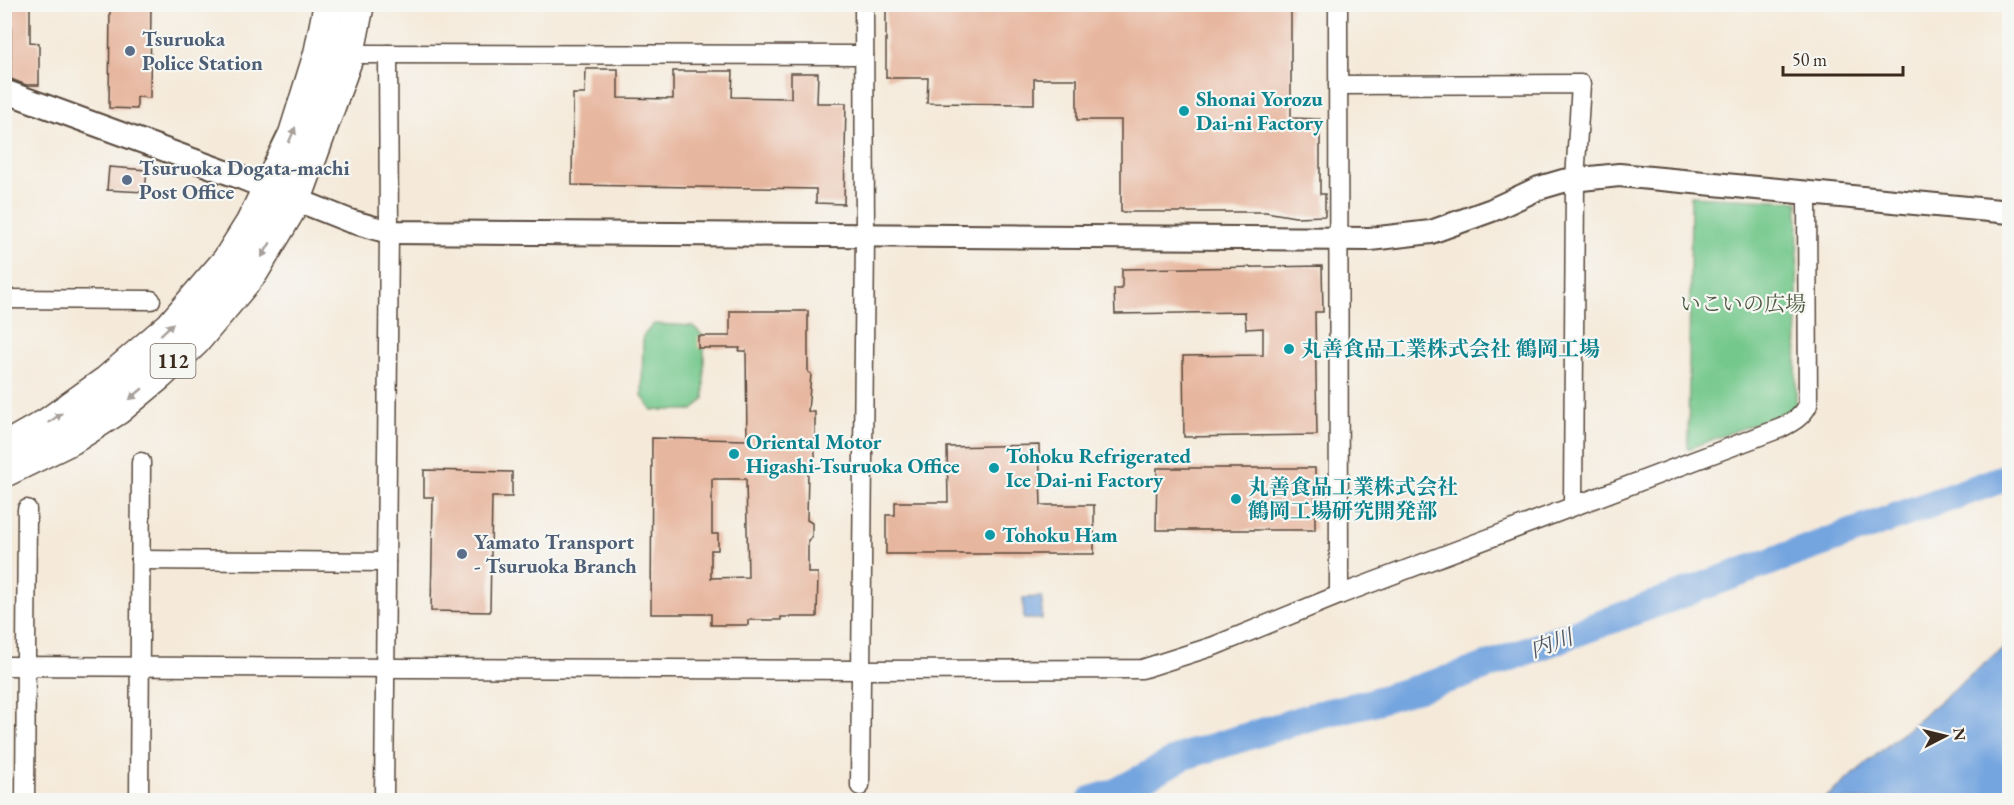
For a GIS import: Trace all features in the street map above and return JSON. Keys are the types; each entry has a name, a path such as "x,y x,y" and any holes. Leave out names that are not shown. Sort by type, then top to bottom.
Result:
{"highway":[{"name":"112","path":"4,447 48,423 107,381 170,327 227,261 251,223 294,134 319,54 329,4"},
{"name":"112","path":"4,472 72,439 117,410 195,341 253,272 296,200 349,54 359,4"}],"street":[{"path":"860,786 865,236 864,4"},
{"path":"1338,4 1339,595"},
{"path":"349,54 864,55"},
{"path":"384,801 389,232 388,54"},
{"path":"1338,86 1581,84 1575,180 1573,506"},
{"path":"4,92 267,188 350,221 389,232 1370,238 1431,232 1492,210 1539,188 1575,180 1619,175 2010,212"},
{"path":"4,666 1142,669 1214,646 1339,595 1781,429 1796,421 1808,405 1807,194"},
{"path":"4,299 151,300"},
{"path":"139,801 141,462"},
{"path":"25,801 27,509"},
{"path":"140,560 386,562"}],"green space":[{"name":"いこいの広場","path":"1691,196 1798,201 1796,408 1688,449"},
{"path":"654,324 693,326 704,337 704,399 693,410 652,410 642,396 643,336"}],"water":[{"path":"1042,597 1042,619 1024,619 1023,598"},
{"path":"2009,643 2009,800 1823,800"}],"building":[{"path":"11,4 30,4 30,42 39,43 39,85 26,85 11,79"},
{"name":"Tsuruoka Police Station","path":"110,4 151,4 150,98 137,97 137,109 109,108"},
{"name":"Shonai Yorozu Dai-ni Factory","path":"886,4 1291,4 1291,118 1320,119 1320,194 1325,194 1325,216 1295,217 1266,212 1121,212 1121,120 1077,120 1077,79 1034,79 1034,104 927,103 928,78 886,78"},
{"path":"586,69 618,69 618,98 673,99 673,71 733,71 732,97 791,98 791,73 818,73 817,103 846,103 844,204 816,203 816,189 572,185 573,94 585,94"},
{"path":"109,167 147,170 145,192 107,190"},
{"name":"丸善食品工業株式会社 鶴岡工場","path":"1322,266 1323,312 1315,312 1317,435 1184,437 1183,356 1263,355 1263,328 1246,329 1245,312 1115,314 1114,289 1122,289 1122,269"},
{"name":"Oriental Motor Higashi-Tsuruoka Office","path":"730,311 808,311 808,372 811,374 808,412 815,412 815,468 808,468 807,520 812,523 812,537 808,540 808,573 818,573 817,617 748,620 748,625 711,625 711,614 651,614 652,438 747,440 746,351 739,351 740,348 698,348 698,336 730,336","holes":["712,479 746,479 748,577 711,578 711,550 718,550 718,534 712,534"]},
{"name":"Tohoku Ham","path":"1039,445 1041,505 1094,505 1094,554 886,554 886,515 895,515 895,502 948,502 947,447"},
{"name":"丸善食品工業株式会社 鶴岡工場研究開発部","path":"1157,468 1315,468 1315,530 1156,530"},
{"name":"Yamato Transport - Tsuruoka Branch","path":"424,470 512,472 512,497 492,497 490,612 431,611 433,497 424,497"}],"waterway":[{"name":"内川","path":"1091,800 1114,793 1184,756 1320,714 1369,703 1462,675 2010,476"}],"place":[{"name":"Tsuruoka Police Station","path":"130,51"},
{"name":"Shonai Yorozu Dai-ni Factory","path":"1184,111"},
{"name":"Tsuruoka Dogata-machi Post Office","path":"127,180"},
{"name":"丸善食品工業株式会社 鶴岡工場","path":"1289,349"},
{"name":"Oriental Motor Higashi-Tsuruoka Office","path":"734,454"},
{"name":"Tohoku Refrigerated Ice Dai-ni Factory","path":"994,468"},
{"name":"丸善食品工業株式会社 鶴岡工場研究開発部","path":"1236,499"},
{"name":"Tohoku Ham","path":"990,535"},
{"name":"Yamato Transport - Tsuruoka Branch","path":"462,554"}]}
